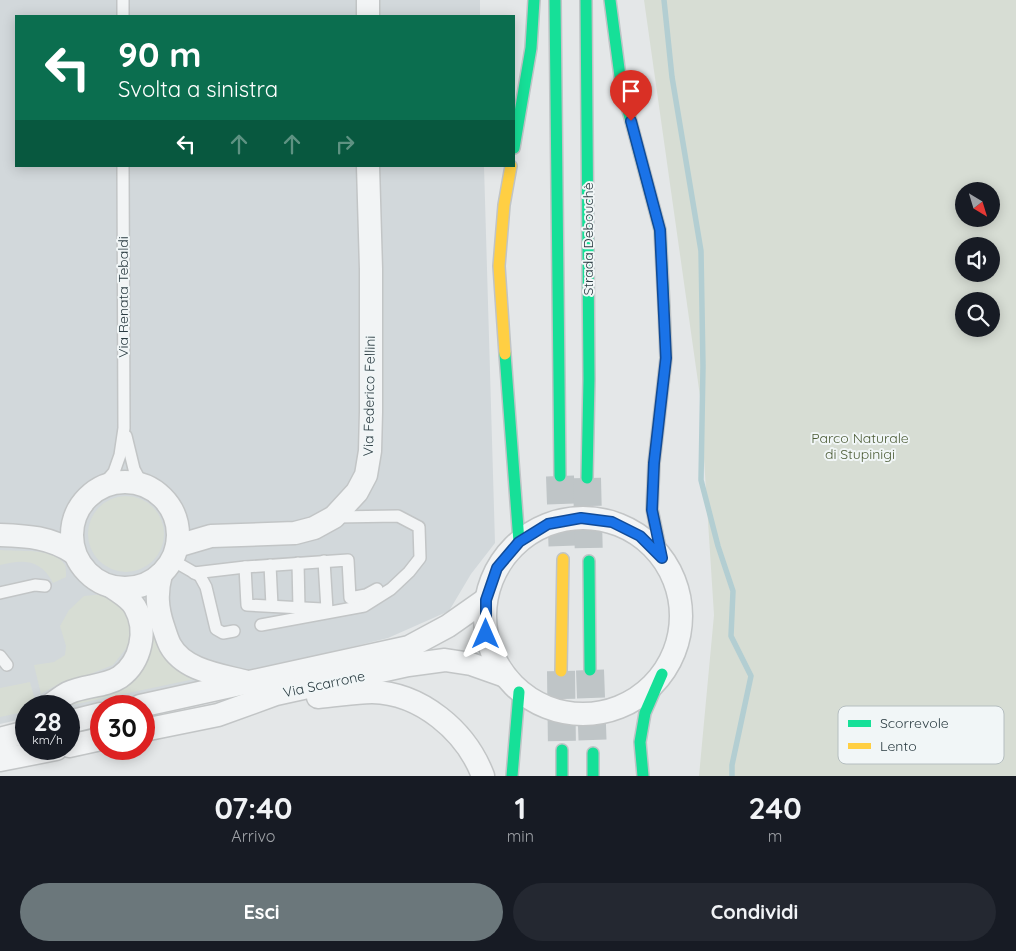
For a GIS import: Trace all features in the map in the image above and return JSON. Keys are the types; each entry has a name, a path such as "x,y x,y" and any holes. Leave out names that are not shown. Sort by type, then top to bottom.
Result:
{"main road":[{"path":"515,142 531,48 534,0"},
{"path":"555,0 560,476"},
{"name":"Strada Debouchè","path":"586,0 589,369 587,478"},
{"path":"610,0 621,84 660,230 666,358 654,463 652,510 662,558"},
{"path":"511,167 504,205 499,266 519,542"},
{"path":"561,670 563,559"},
{"path":"588,561 590,670"},
{"path":"643,776 640,742 645,713 662,674"},
{"path":"512,684 512,776"},
{"path":"562,750 562,776"},
{"path":"593,753 593,776"}],"street":[{"path":"368,0 368,15"},
{"name":"Via Federico Fellini","path":"175,516 211,536 295,533 314,528 334,517 357,492 366,475 370,451 371,269 368,167"},
{"path":"30,536 61,524 75,513 91,493 102,486 115,482 129,481 142,484 156,491 167,502 175,516 177,526 170,560 150,582 125,588 112,587"},
{"path":"66,695 119,678 131,666 140,646 141,627 139,617 130,602 112,587 100,582 87,573 74,553 71,540 75,513"},
{"name":"Via Scarrone","path":"155,728 218,715 276,694 408,665 446,660 471,664 512,684 548,708 582,714 612,710 640,696 662,674 676,646 681,616 676,585 662,558 640,536 612,522 581,518 548,524 519,542 497,568 486,600 486,634 493,654 512,684"},
{"path":"0,535 30,536 49,540 74,553"},
{"name":"Via Federico Fellini","path":"170,560 211,536"},
{"name":"Via Scarrone","path":"170,560 157,591 158,612 170,645 180,657 196,668 248,683"},
{"name":"Via Scarrone","path":"155,703 409,647 448,626 486,600"},
{"path":"218,715 316,698 372,692 388,694 425,708 449,725 465,742 478,763 483,776"},
{"path":"0,739 15,735"},
{"path":"0,760 15,757"}],"lane":[{"path":"123,0 123,15"},
{"name":"Via Renata Tebaldi","path":"102,486 114,472 120,455 124,428 123,167"},
{"name":"Via Renata Tebaldi","path":"124,428 129,454 142,484"},
{"path":"261,625 364,606 391,590 420,558 419,527 398,516 334,517"},
{"path":"194,572 348,560 350,598 366,595 385,584 405,568 414,555 419,540"},
{"path":"170,560 200,576 206,587 216,629 223,633 234,630"},
{"path":"324,561 327,610"},
{"path":"298,563 298,608"},
{"path":"270,565 272,606"},
{"path":"245,567 247,605 341,610"},
{"path":"0,593 35,585 45,586"}],"shaded area":[{"path":"0,0 480,0 480,15 15,15 15,167 484,167 495,543 471,574 449,611 388,638 259,670 137,695 90,695 90,705 80,707 80,695 15,695 15,721 0,724"}],"green space":[{"name":"Parco Naturale di Stupinigi","path":"644,0 1016,0 1016,776 699,776 714,615 700,396"},
{"path":"126,496 141,499 153,507 161,519 164,534 161,549 153,561 141,569 126,572 111,569 99,561 91,549 88,534 91,519 99,507 111,499"},
{"path":"0,550 53,555 65,565 66,577 53,583 43,569 37,565 16,562 0,565"},
{"path":"105,594 123,604 131,626 128,646 113,665 83,677 62,682 41,694 34,665 54,662 65,655 66,646 60,626 69,610 84,596"},
{"path":"147,619 199,678 119,695 90,695 90,701 80,703 80,697 113,689"},
{"path":"30,682 34,695 15,695 15,714 0,717 0,688"}],"waterway":[{"path":"664,0 672,77 701,251 703,366 701,480 718,546 733,591 731,636 751,676 732,765 732,776"}],"tunnel":[{"path":"560,476 563,559"},
{"path":"587,478 589,561"},
{"path":"590,670 593,753"},
{"path":"561,671 562,750"}],"traffic: fast":[{"path":"515,142 531,48 534,0"},
{"path":"555,0 560,476"},
{"path":"586,0 589,379 587,478"},
{"path":"610,0 621,84 660,230 664,308"},
{"path":"505,354 519,542"},
{"path":"589,561 590,670"},
{"path":"643,776 640,742 645,713 662,674"},
{"path":"512,776 519,692"},
{"path":"562,750 562,776"},
{"path":"593,753 593,776"}],"traffic: slow":[{"path":"505,354 499,266 504,205 511,167"},
{"path":"662,558 652,509 654,463 666,358 664,308"},
{"path":"561,671 563,559"}],"route":[{"path":"486,634 486,600 497,568 519,542 548,524 581,518 612,522 640,536 662,558 652,510 654,463 666,358 660,230 631,121"}]}
